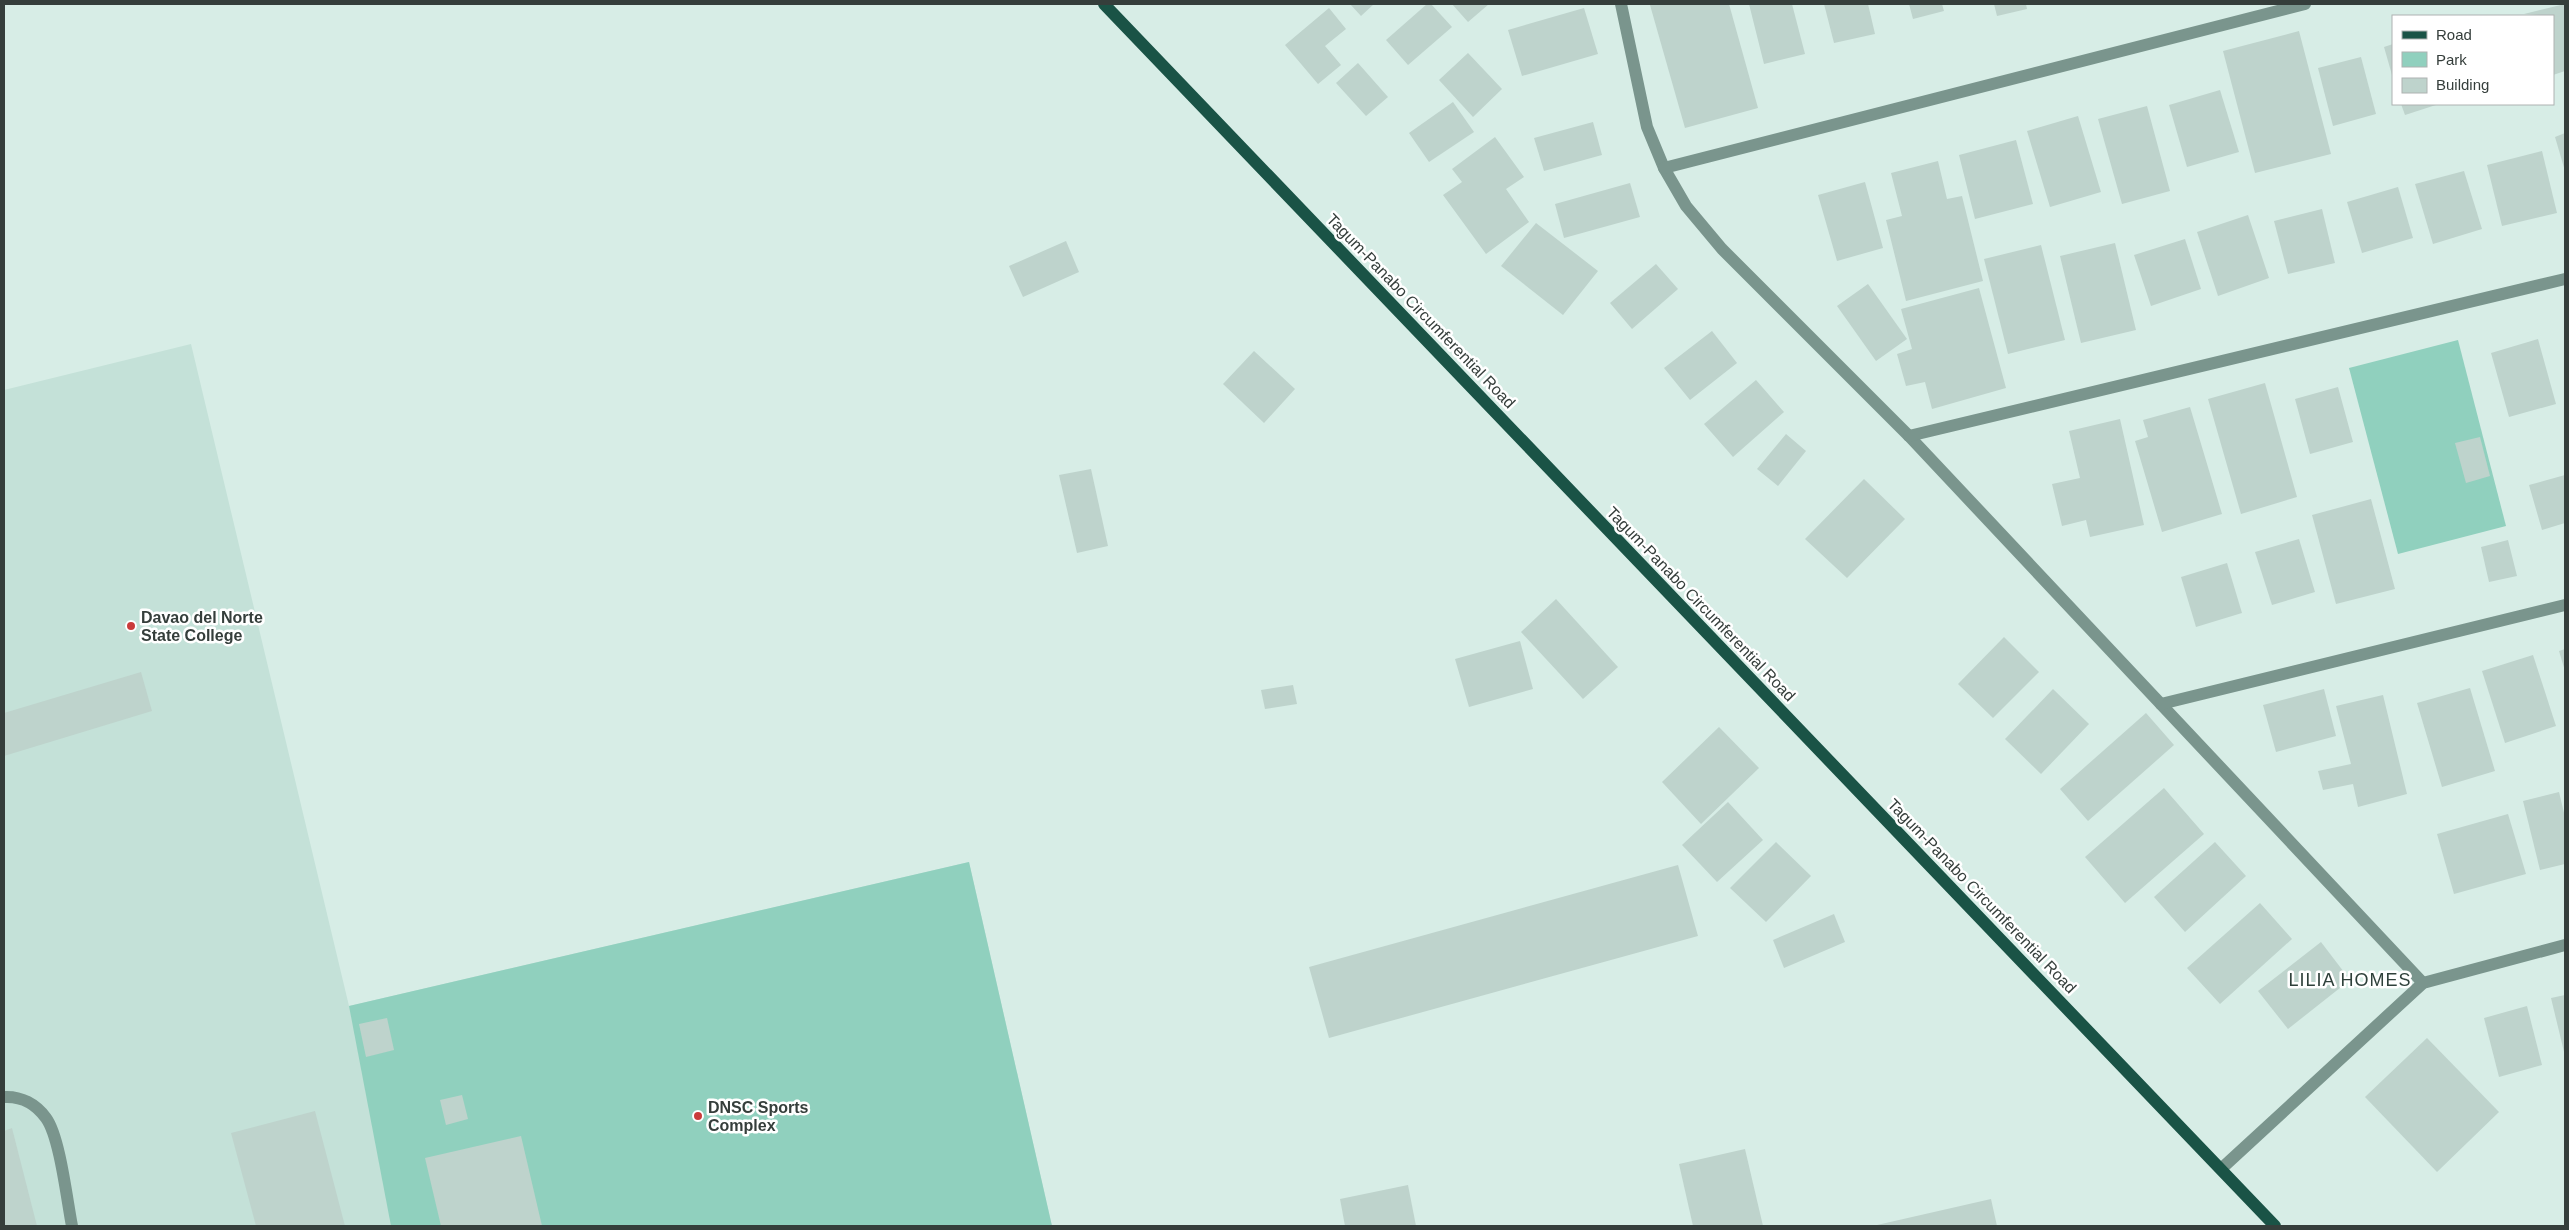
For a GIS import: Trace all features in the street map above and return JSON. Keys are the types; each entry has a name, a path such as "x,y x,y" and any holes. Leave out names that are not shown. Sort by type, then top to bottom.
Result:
{"main road":[{"name":"Tagum-Panabo Circumferential Road","path":"1104,4 2275,1226"}],"street":[{"path":"1621,4 1647,127 1664,168 1686,206 1722,249 1909,436 2422,983"},
{"path":"1664,168 2305,4"},
{"path":"1909,436 2565,279"},
{"path":"2161,704 2565,605"},
{"path":"2221,1169 2422,983 2565,945"},
{"path":"4,1097 25,1099 47,1118 56,1141 72,1226"}],"shaded area":[{"name":"Davao del Norte State College","path":"191,344 349,1006 969,862 1052,1226 4,1226 4,390"}],"green space":[{"path":"2458,340 2506,526 2398,554 2349,368"},
{"name":"DNSC Sports Complex","path":"969,862 1052,1226 391,1226 349,1006"}],"building":[{"path":"1350,4 1374,4 1361,16"},
{"path":"1427,4 1431,4 1452,27 1408,65 1386,40"},
{"path":"1452,4 1489,4 1468,22"},
{"path":"1729,4 1758,108 1685,128 1650,5"},
{"path":"1749,4 1792,4 1805,54 1764,64"},
{"path":"1824,4 1868,4 1875,34 1834,43"},
{"path":"1909,4 1942,4 1944,11 1913,19"},
{"path":"1994,4 2026,4 2027,9 1997,16"},
{"path":"2565,4 2565,71 2554,75 2554,15 2524,14"},
{"path":"1329,8 1346,29 1325,46 1341,65 1318,84 1285,45"},
{"path":"1584,8 1598,54 1522,76 1508,30"},
{"path":"2299,31 2331,154 2255,173 2223,51"},
{"path":"2392,44 2392,75 2384,47"},
{"path":"1468,53 1502,89 1473,117 1439,80"},
{"path":"2361,57 2376,114 2333,126 2318,68"},
{"path":"1358,63 1388,97 1366,116 1336,83"},
{"path":"2220,90 2239,152 2187,167 2169,105"},
{"path":"1453,102 1474,132 1429,162 1409,133"},
{"path":"2401,105 2436,105 2405,115"},
{"path":"2147,106 2170,191 2122,204 2098,119"},
{"path":"2078,116 2101,192 2050,207 2027,131"},
{"path":"1593,122 1602,155 1544,171 1534,138"},
{"path":"2565,133 2565,171 2555,137"},
{"path":"1495,137 1524,177 1506,189 1529,222 1486,254 1443,195 1462,182 1452,169"},
{"path":"2016,140 2033,204 1975,219 1959,155"},
{"path":"2542,151 2557,213 2502,226 2487,165"},
{"path":"1938,161 1947,199 1962,196 1983,281 1906,301 1886,220 1902,216 1891,173"},
{"path":"2464,171 2482,229 2433,244 2415,184"},
{"path":"1865,182 1883,248 1837,261 1818,195"},
{"path":"1630,183 1640,217 1564,238 1555,204"},
{"path":"2398,187 2413,238 2362,253 2347,202"},
{"path":"2322,209 2335,263 2288,274 2274,221"},
{"path":"2248,215 2269,278 2218,296 2197,232"},
{"path":"1536,223 1598,271 1563,315 1501,266"},
{"path":"2185,239 2201,289 2151,306 2134,255"},
{"path":"1066,241 1079,272 1023,297 1009,266"},
{"path":"2115,243 2136,330 2081,343 2060,256"},
{"path":"2041,245 2065,340 2008,354 1984,259"},
{"path":"1656,264 1678,289 1632,329 1610,303"},
{"path":"1868,284 1907,339 1876,361 1837,306"},
{"path":"1979,288 2006,388 1932,409 1925,382 1906,386 1897,354 1912,349 1901,309"},
{"path":"1712,331 1737,363 1690,400 1664,368"},
{"path":"2538,339 2556,404 2509,417 2491,353"},
{"path":"1254,351 1295,389 1264,423 1223,384"},
{"path":"1756,380 1784,412 1733,457 1704,424"},
{"path":"2265,383 2297,497 2241,514 2208,399"},
{"path":"2338,387 2353,442 2310,454 2295,399"},
{"path":"2190,407 2222,514 2162,532 2135,441 2148,437 2143,420"},
{"path":"2120,419 2144,525 2090,537 2086,520 2062,526 2052,484 2080,478 2069,431"},
{"path":"1786,434 1806,451 1778,486 1757,469"},
{"path":"2480,437 2490,476 2466,483 2455,443"},
{"path":"1091,469 1108,546 1077,553 1059,475"},
{"path":"2565,475 2565,523 2542,530 2529,485"},
{"path":"1864,479 1905,519 1847,578 1805,539"},
{"path":"2371,499 2395,589 2336,604 2312,515"},
{"path":"2299,539 2315,592 2272,605 2255,552"},
{"path":"2508,540 2517,576 2489,582 2481,547"},
{"path":"2227,563 2242,613 2196,627 2181,577"},
{"path":"1556,599 1618,667 1583,699 1521,632"},
{"path":"2004,637 2039,672 1993,718 1958,684"},
{"path":"1520,641 1533,689 1469,707 1455,659"},
{"path":"2565,649 2565,671 2559,651"},
{"path":"2533,655 2556,726 2505,743 2482,671"},
{"path":"141,672 152,711 4,756 4,713"},
{"path":"1293,685 1297,704 1265,709 1261,690"},
{"path":"2470,688 2495,771 2442,787 2417,703"},
{"path":"2053,689 2089,724 2041,774 2005,739"},
{"path":"2324,689 2336,736 2276,752 2263,705"},
{"path":"2383,695 2407,794 2358,807 2353,784 2323,790 2318,771 2351,764 2336,706"},
{"path":"2146,713 2174,745 2088,821 2060,789"},
{"path":"1719,727 1759,768 1701,824 1662,782"},
{"path":"2164,788 2204,834 2125,903 2085,857"},
{"path":"2559,792 2565,817 2565,864 2540,870 2523,801"},
{"path":"1728,802 1763,840 1717,882 1682,845"},
{"path":"2508,814 2526,874 2454,894 2437,834"},
{"path":"1776,842 1811,876 1766,922 1730,888"},
{"path":"2215,842 2246,876 2185,932 2154,897"},
{"path":"1678,865 1698,936 1329,1038 1309,967"},
{"path":"2260,903 2292,939 2220,1004 2187,968"},
{"path":"1834,914 1845,942 1784,968 1773,940"},
{"path":"2321,942 2350,980 2288,1029 2258,991"},
{"path":"2565,995 2565,1056 2551,998"},
{"path":"2527,1006 2542,1065 2499,1077 2484,1018"},
{"path":"387,1018 394,1050 366,1057 359,1024"},
{"path":"2427,1038 2499,1112 2437,1172 2365,1097"},
{"path":"462,1095 468,1119 446,1125 440,1100"},
{"path":"315,1111 345,1226 256,1226 231,1133"},
{"path":"12,1128 37,1226 4,1226 4,1131"},
{"path":"521,1136 542,1226 441,1226 425,1158"},
{"path":"1745,1149 1763,1226 1693,1226 1679,1164"},
{"path":"1408,1185 1416,1226 1345,1226 1340,1199"},
{"path":"1991,1199 1997,1226 1877,1226 1877,1225"}],"place":[{"name":"Davao del Norte State College","path":"131,626"},
{"name":"DNSC Sports Complex","path":"698,1116"}],"district":[{"name":"LILIA HOMES","path":"2350,980"}]}
